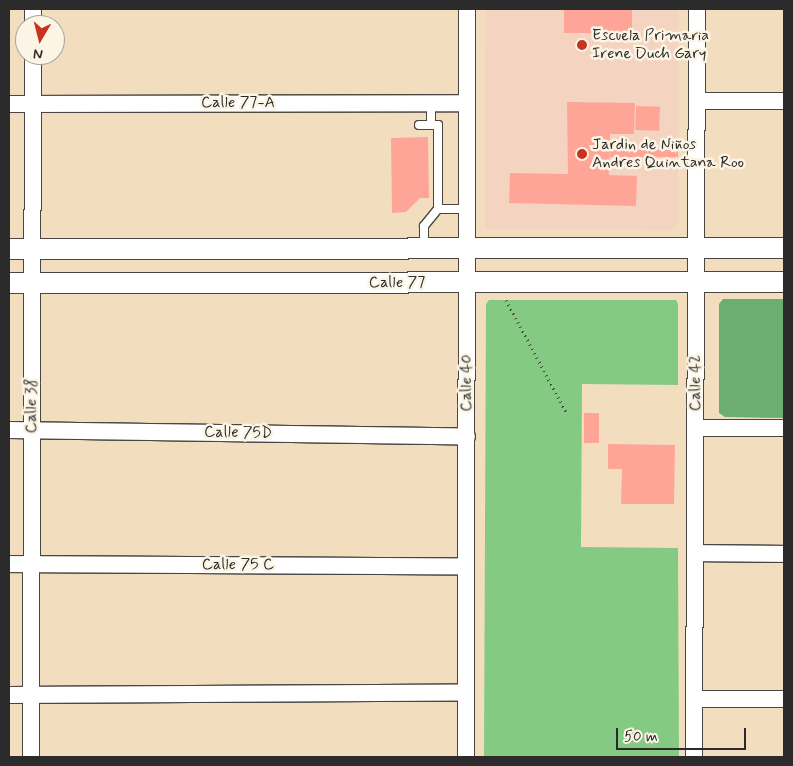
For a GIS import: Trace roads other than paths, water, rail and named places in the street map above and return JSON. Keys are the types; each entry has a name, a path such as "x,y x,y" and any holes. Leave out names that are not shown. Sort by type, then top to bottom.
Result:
{"street":[{"name":"Calle 40","path":"466,757 467,9"},
{"name":"Calle 42","path":"694,757 697,9"},
{"name":"Calle 38","path":"31,757 33,65"},
{"path":"697,100 784,100"},
{"name":"Calle 77-A","path":"9,104 467,103"},
{"path":"9,250 784,248"},
{"name":"Calle 77","path":"9,283 784,282"},
{"path":"695,428 784,428"},
{"name":"Calle 75D","path":"9,430 467,436"},
{"path":"695,553 784,554"},
{"name":"Calle 75 C","path":"9,564 466,566"},
{"path":"9,695 466,693"},
{"path":"694,699 784,699"}],"lane":[{"path":"430,103 431,125"},
{"path":"419,125 438,125 438,209 424,226 424,249"},
{"path":"438,209 467,208"}],"place":[{"name":"Escuela Primaria Irene Duch Gary","path":"582,45"},
{"name":"Jardin de Niños Andres Quintana Roo","path":"582,154"}]}
